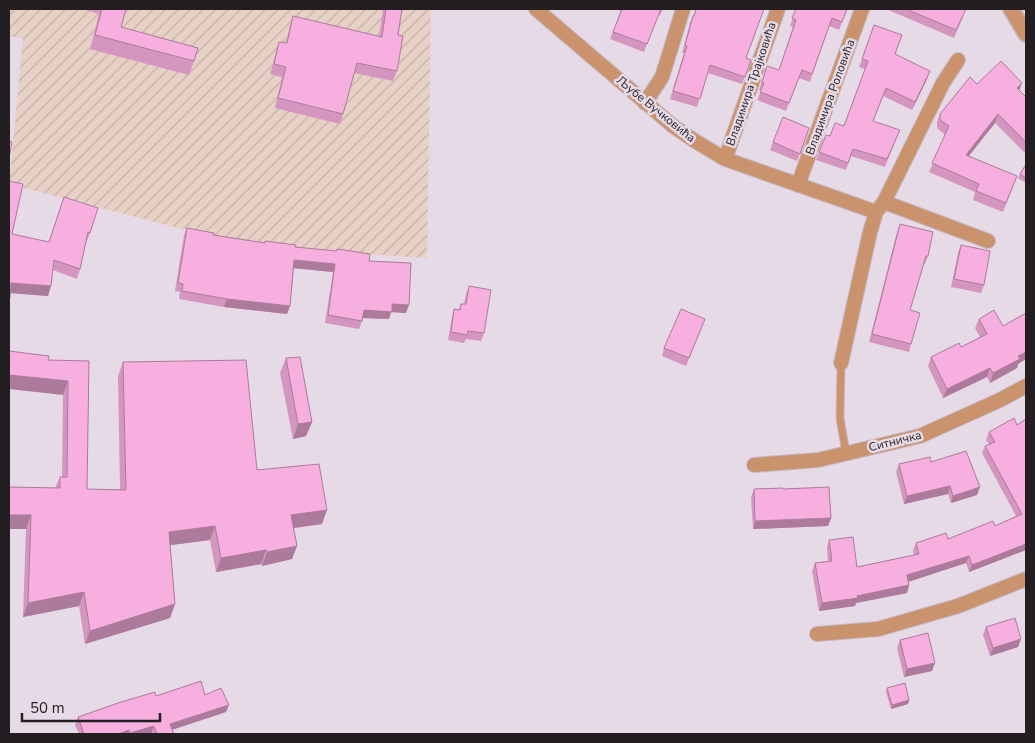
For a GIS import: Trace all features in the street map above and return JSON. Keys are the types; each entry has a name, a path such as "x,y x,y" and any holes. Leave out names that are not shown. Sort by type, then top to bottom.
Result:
{"street":[{"path":"645,103 662,77 684,9"},
{"name":"Владимира Трајковића","path":"724,159 778,9"},
{"name":"Владимира Роловића","path":"798,185 862,9"},
{"path":"1011,9 1026,34"},
{"name":"Љубе Вучковића","path":"540,10 645,103 695,141 724,159 798,185 880,207 988,241"},
{"path":"842,363 870,232 880,207 943,83 958,60"},
{"name":"Ситничка","path":"754,465 818,460 920,436 1000,400 1026,386"},
{"path":"817,634 878,629 958,606 1026,578"}],"lane":[{"path":"842,363 840,418 846,454"}],"shaded area":[{"path":"9,9 431,9 427,258 247,246 9,184 23,39 9,36"}],"building":[{"path":"102,9 126,9 121,27 198,48 194,61 95,35"},
{"path":"386,9 402,9 398,35 403,36 397,71 357,63 343,114 278,98 286,67 274,64 279,42 287,43 293,16 382,37"},
{"path":"622,9 661,9 647,44 613,32"},
{"path":"696,9 764,9 746,58 751,60 745,77 710,65 700,99 673,91"},
{"path":"796,9 847,9 842,22 832,18 812,74 802,70 789,103 760,92 764,83 762,82 767,66 779,70 796,20 792,18"},
{"path":"906,9 966,9 956,30"},
{"path":"874,25 902,35 895,54 930,71 915,102 886,88 873,121 900,130 887,159 853,149 848,163 819,152 826,135 830,136 835,123 844,126 868,61 862,59"},
{"path":"1001,61 1022,83 1017,88 1026,97 1026,142 998,114 966,155 1017,176 1006,203 976,191 979,184 932,163 949,126 940,120 940,114 970,77 977,84"},
{"path":"783,117 809,128 800,154 773,142"},
{"path":"9,141 12,142 9,159"},
{"path":"1026,164 1026,178 1020,174"},
{"path":"9,181 23,184 12,234 49,242 64,197 98,208 90,233 88,232 80,269 54,260 51,286 11,283 10,298 9,298"},
{"path":"900,224 933,232 928,256 926,256 910,310 920,313 911,344 872,334"},
{"path":"187,228 214,233 213,235 265,243 265,241 296,245 295,247 337,251 337,249 370,254 369,261 411,263 409,305 392,304 392,312 364,310 362,321 328,315 335,264 294,260 290,306 227,299 182,291 183,284 178,283"},
{"path":"961,245 990,251 984,285 954,279"},
{"path":"469,286 491,290 484,333 468,331 467,335 451,332 454,309 460,310 461,304 466,304"},
{"path":"681,309 705,319 689,358 664,348"},
{"path":"994,310 1003,326 1026,313 1026,352 1018,356 1020,359 993,373 990,368 947,389 931,357 959,343 961,347 987,334 979,319"},
{"path":"9,351 49,356 48,360 89,361 87,489 126,490 123,362 246,360 257,470 319,464 327,510 291,515 297,546 267,552 266,550 221,558 215,526 169,532 175,604 90,631 84,592 28,603 31,515 9,515 9,487 60,488 60,477 67,477 68,381 9,375"},
{"path":"300,357 312,422 298,424 286,358"},
{"path":"1014,418 1017,425 1026,419 1026,544 972,565 969,556 907,575 909,585 857,596 858,598 822,603 815,563 832,561 829,540 853,537 857,567 919,554 916,543 946,533 948,539 993,521 995,526 1022,514 985,446 995,442 989,432"},
{"path":"966,451 980,487 953,496 950,486 907,496 899,464 930,457 931,462"},
{"path":"829,487 831,518 755,521 754,489"},
{"path":"1015,618 1021,639 993,648 986,627"},
{"path":"928,633 935,663 907,669 900,640"},
{"path":"201,681 205,695 221,688 229,705 170,724 174,734 157,734 154,726 130,733 129,730 118,734 84,734 78,717 155,692 156,696"},
{"path":"905,683 909,700 892,705 887,688"}]}
